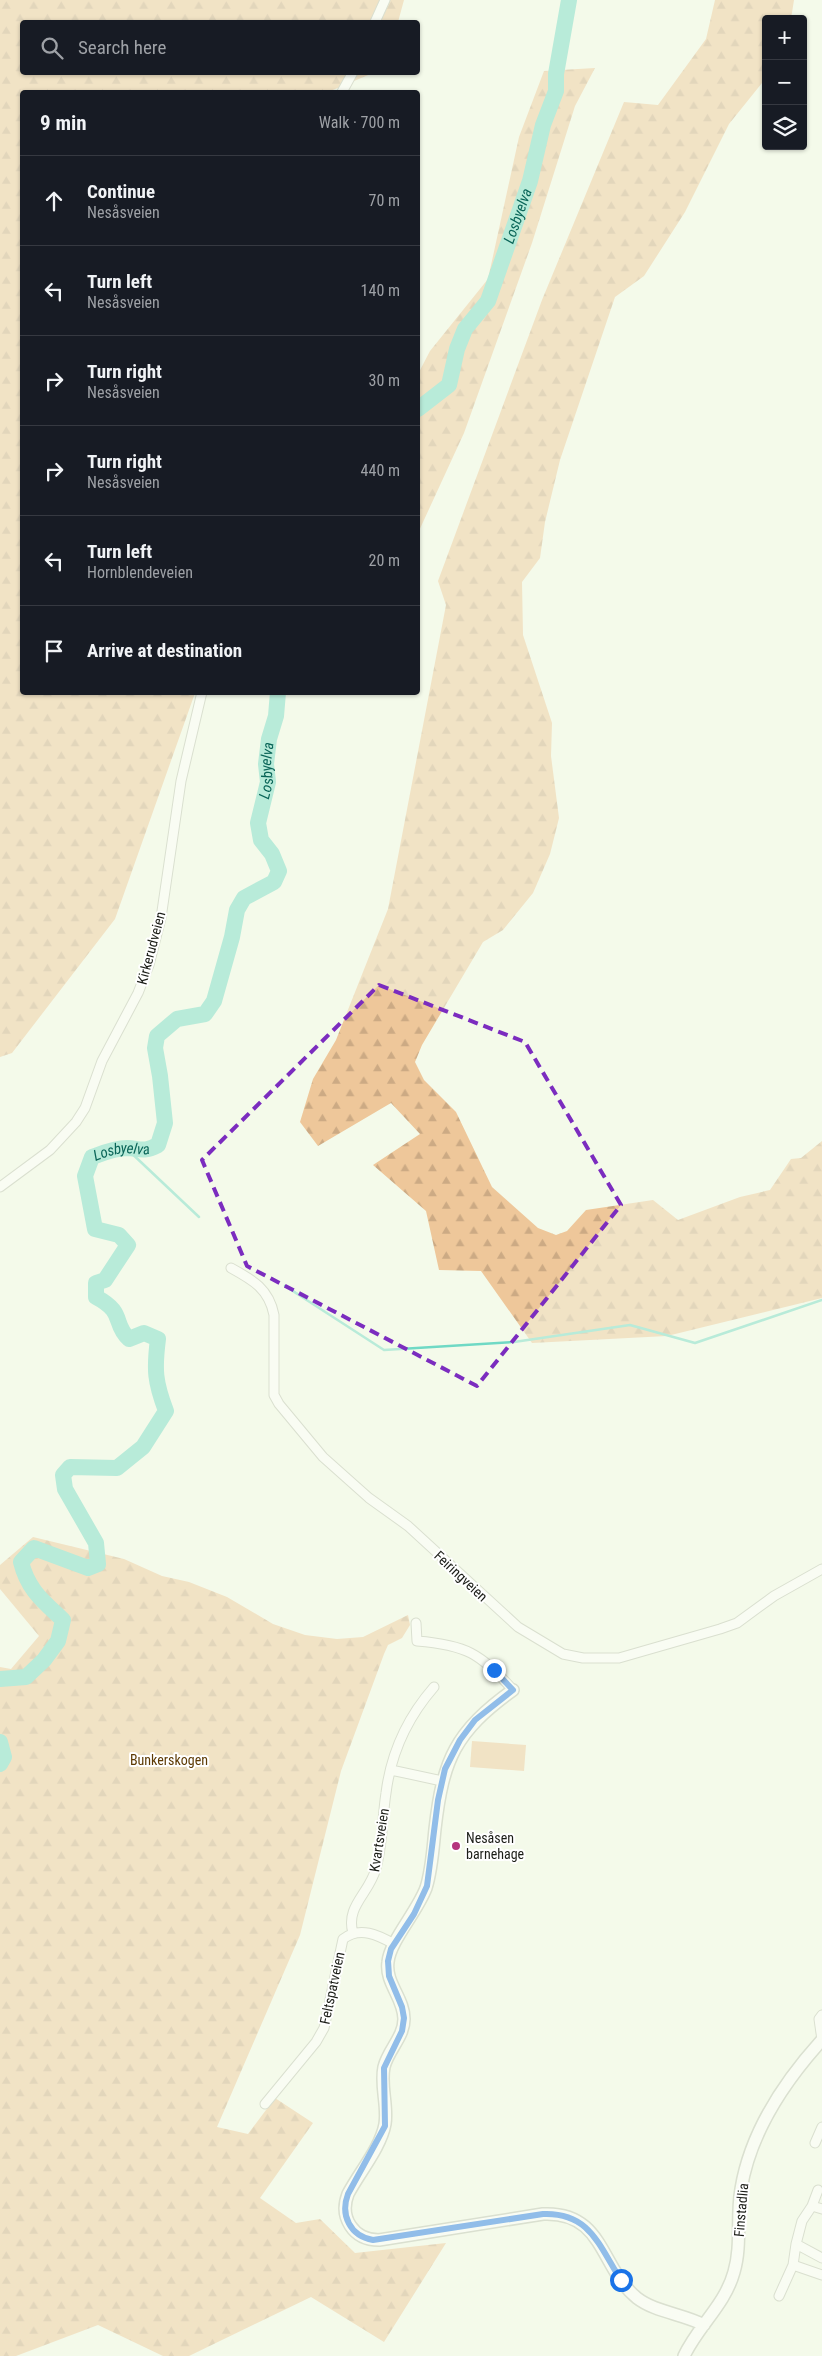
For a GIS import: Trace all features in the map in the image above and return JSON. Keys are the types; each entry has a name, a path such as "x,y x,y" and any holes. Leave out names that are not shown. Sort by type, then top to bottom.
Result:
{"street":[{"path":"376,20 385,0"},
{"path":"343,90 351,75"},
{"name":"Kirkerudveien","path":"0,1187 50,1150 76,1122 85,1108 102,1061 138,993 149,965 161,918 181,781 201,695"},
{"name":"Feiringveien","path":"231,1268 258,1284 268,1295 272,1304 274,1315 272,1387 279,1404 323,1457 338,1471 369,1498 408,1526 518,1627 543,1644 563,1654 583,1658 619,1658 736,1623 774,1596 822,1569"},
{"path":"416,1624 417,1641 459,1647 483,1660 513,1690 481,1715 464,1734 452,1754 442,1782 427,1886 414,1914 389,1955 388,1971 402,2007 404,2023 384,2068 385,2126 345,2204 346,2219 351,2228 365,2237 379,2240 543,2214 563,2215 580,2222 590,2230 620,2279 639,2299 704,2325"},
{"name":"Kvartsveien","path":"353,1934 352,1914 371,1884 378,1861 390,1770 399,1741 414,1711 434,1687"},
{"path":"390,1770 442,1782"},
{"path":"353,1934 366,1932 394,1944"},
{"name":"Feltspatveien","path":"265,2104 321,2035 327,2021 342,1942 353,1934"},
{"name":"Finstadlia","path":"684,2356 725,2296 734,2271 740,2190 745,2170 760,2132 774,2104 799,2066 821,2040 820,2019 822,2015"},
{"path":"815,2143 822,2127"},
{"path":"778,2296 793,2264 802,2221 812,2206 818,2190"},
{"path":"812,2206 822,2209"},
{"path":"796,2244 822,2258"},
{"path":"793,2264 822,2275"}],"highlighted area":[{"path":"379,985 525,1042 621,1205 477,1386 247,1266 202,1160"}],"green space":[{"path":"0,0 404,0 399,20 20,20 20,75 368,75 333,90 20,90 20,695 194,695 115,919 12,1053 0,1057"},
{"path":"715,0 794,0 792,15 762,15 762,83 729,124 685,212 644,276 615,297 560,460 545,522 540,558 522,582 523,635 552,723 551,756 559,818 550,854 533,893 503,930 483,942 422,1045 415,1062 424,1080 456,1112 492,1187 538,1228 556,1235 567,1231 586,1210 653,1200 678,1220 740,1197 770,1190 791,1159 801,1158 822,1141 822,1298 667,1336 532,1343 481,1271 439,1270 426,1211 373,1165 420,1134 391,1103 318,1146 300,1122 313,1079 336,1040 388,909 446,605 438,581 542,300 624,102 658,105 706,39"},
{"path":"595,68 575,106 532,243 464,433 420,529 420,370 430,351 488,279 519,137 544,71"},
{"name":"Bunkerskogen","path":"33,1537 124,1559 162,1576 189,1582 227,1597 273,1624 305,1635 337,1639 363,1637 408,1615 410,1625 402,1638 388,1645 384,1654 341,1771 300,1935 217,2127 248,2134 275,2098 313,2123 260,2198 296,2223 320,2219 355,2253 446,2243 384,2342 311,2297 189,2356 163,2356 98,2325 16,2356 0,2356 0,1667 11,1669 39,1636 0,1589 0,1565"},
{"path":"472,1741 526,1745 524,1771 470,1767"}],"waterway":[{"name":"Losbyelva","path":"420,407 449,385 457,349 465,329 488,301 530,181 543,125 556,91 556,74 569,0"},
{"name":"Losbyelva","path":"0,1679 26,1677 44,1660 58,1641 63,1620 32,1588 21,1562 34,1548 88,1568 98,1564 96,1543 65,1489 63,1475 70,1467 117,1468 143,1447 166,1411 156,1376 158,1339 144,1333 129,1339 121,1328 115,1313 96,1297 96,1283 105,1280 128,1245 119,1235 95,1229 85,1176 92,1157 118,1149 146,1149 158,1145 165,1123 155,1048 157,1036 177,1019 205,1014 214,1001 232,937 237,910 244,898 274,882 279,871 272,854 261,840 258,823 268,782 266,764 269,739 276,716 278,695"},
{"path":"126,1148 199,1217"},
{"path":"285,1286 384,1350 514,1342 630,1325 695,1343 822,1300"},
{"name":"Losbyelva","path":"0,1742 4,1757 0,1764"}],"place":[{"name":"Nesåsen barnehage","path":"456,1846"}],"route":[{"path":"494,1670 513,1690 475,1720 452,1754 445,1769 440,1790 427,1886 418,1907 389,1955 387,1966 390,1982 402,2007 404,2023 400,2036 384,2068 385,2126 377,2144 348,2194 345,2204 346,2219 355,2232 373,2240 398,2238 543,2214 569,2216 590,2230 621,2280"}]}
